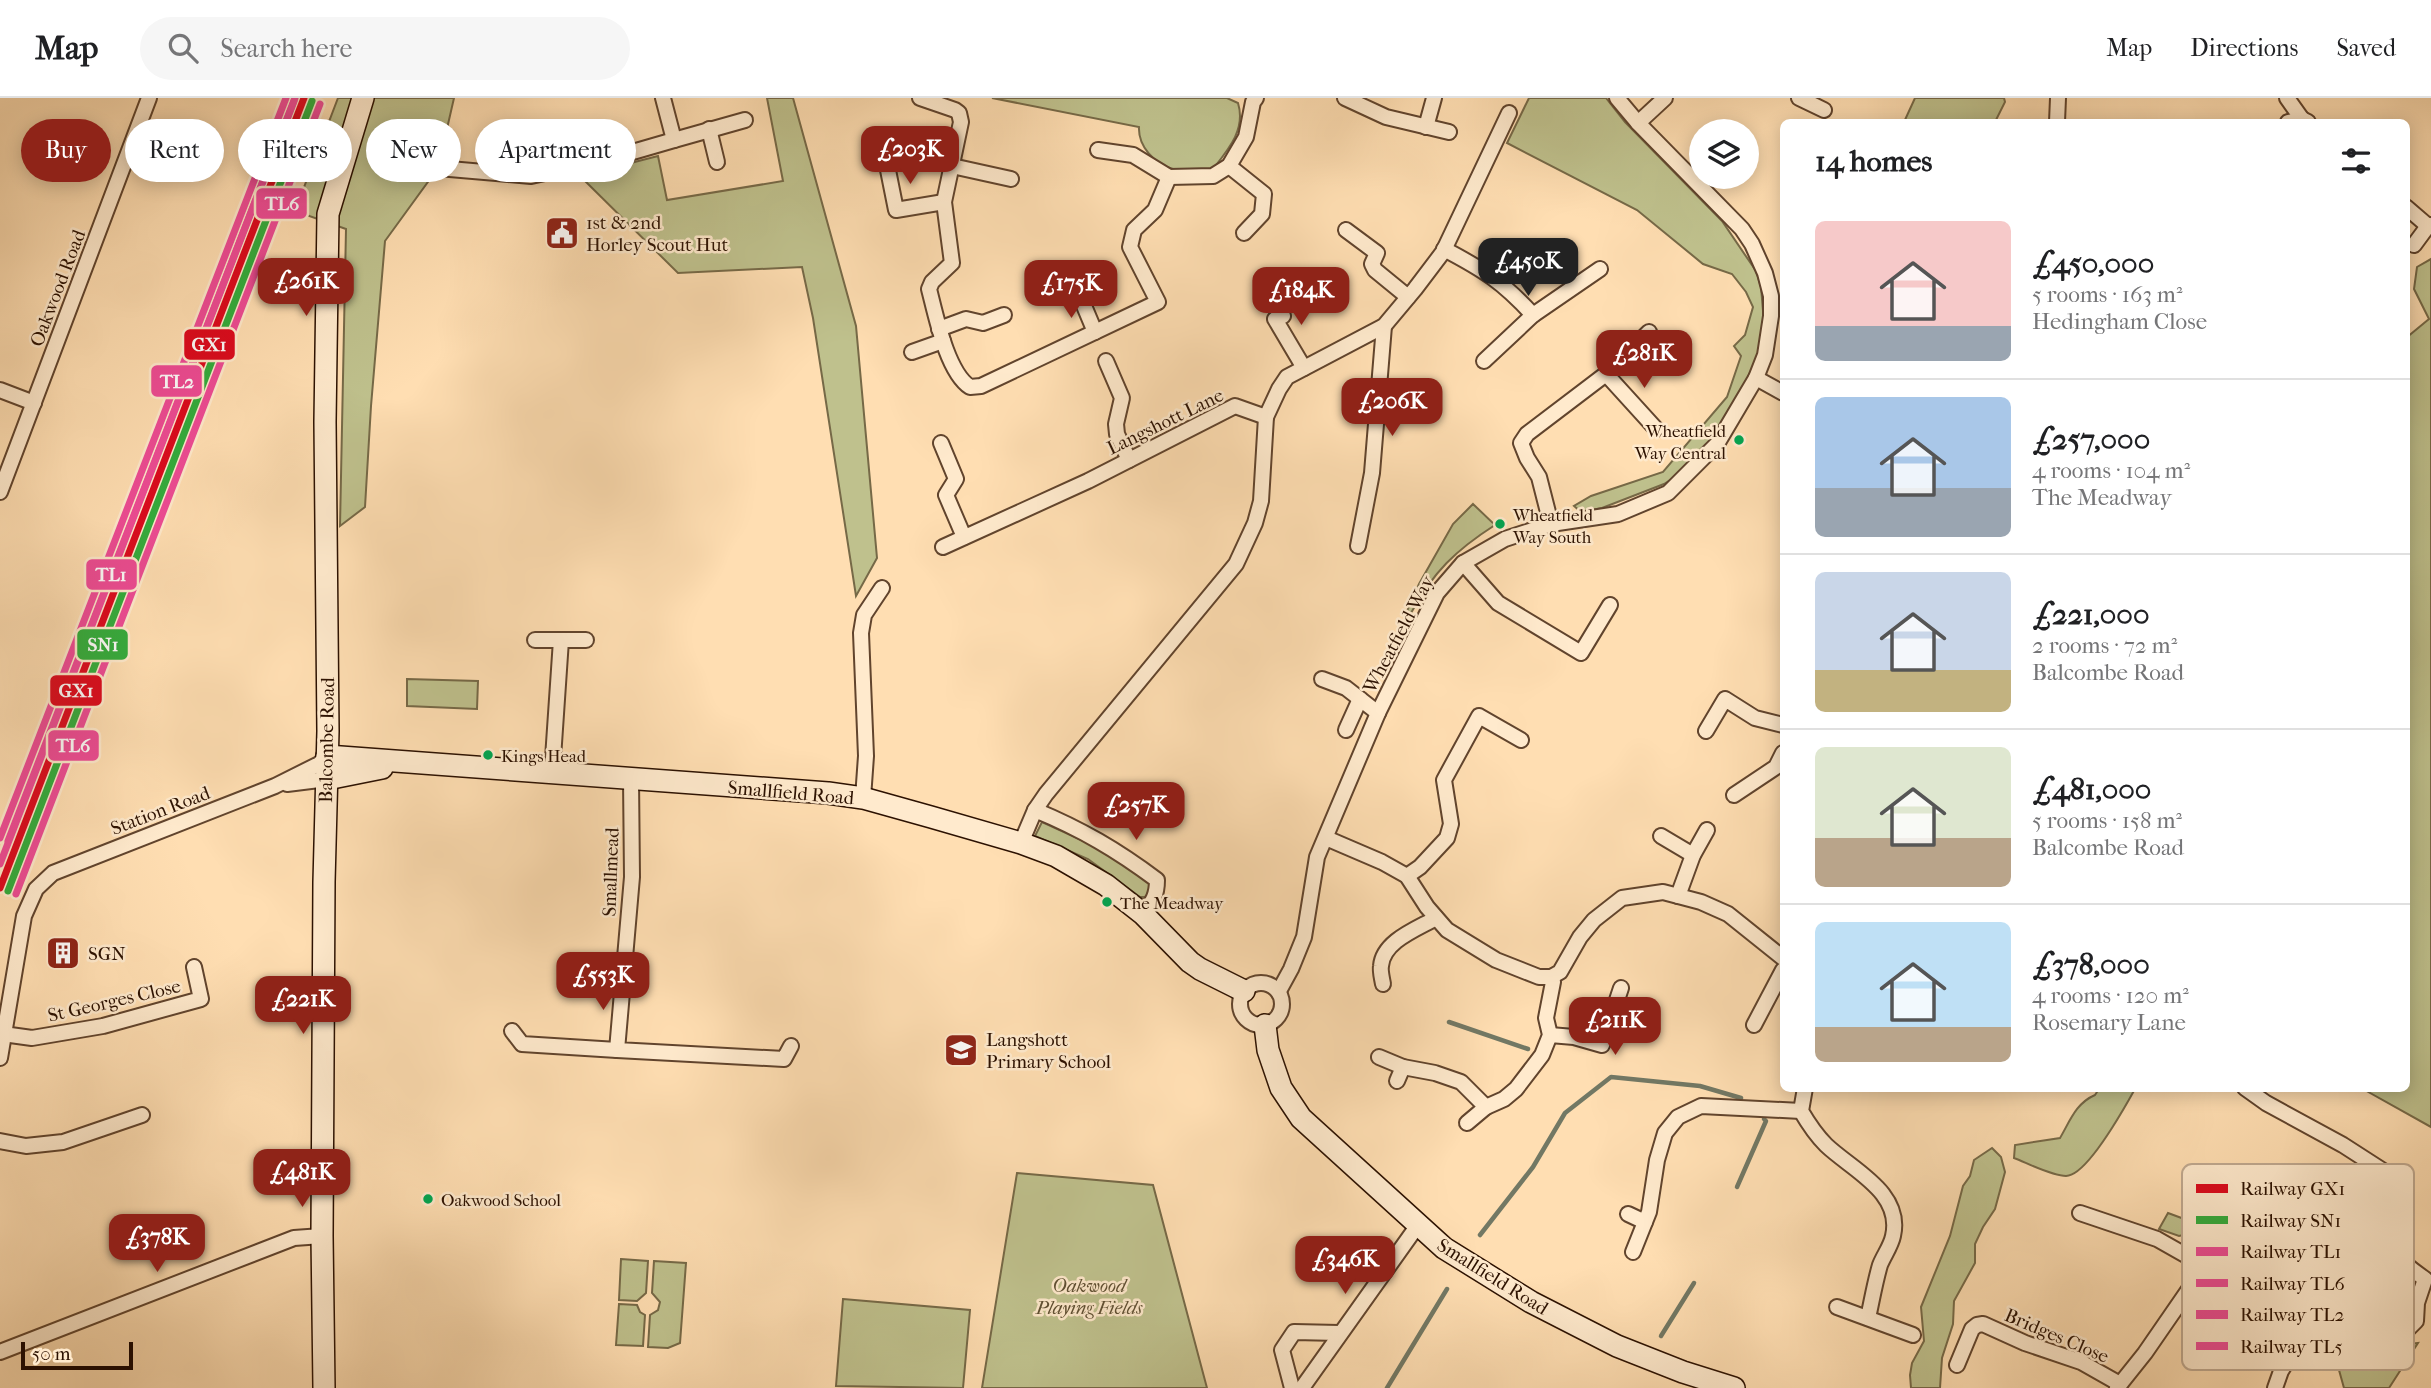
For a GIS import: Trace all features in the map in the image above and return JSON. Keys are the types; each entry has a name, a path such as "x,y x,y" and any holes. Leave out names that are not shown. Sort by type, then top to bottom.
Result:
{"street":[{"name":"Oakwood Road","path":"0,492 149,98"},
{"name":"Balcombe Road","path":"324,1388 324,882 327,779 325,422 328,214 363,98"},
{"path":"663,98 674,141"},
{"path":"920,98 954,110 959,113 961,122 944,202 952,263 932,282 929,289 941,335 958,376 970,387 981,386 1158,302 1130,247 1134,230 1155,210 1169,177"},
{"path":"1098,150 1133,155 1169,177 1213,176 1229,166 1246,137 1256,98"},
{"path":"1345,98 1386,117 1449,132"},
{"path":"1426,127 1434,98"},
{"name":"Wheatfield Way","path":"1279,991 1304,937 1318,857 1378,713 1437,593 1463,563 1505,539 1551,524 1618,514 1668,493 1717,444 1756,378 1777,295 1762,263 1742,229 1638,123 1618,98"},
{"path":"1638,123 1665,98"},
{"path":"1799,98 1826,109"},
{"path":"2057,119 2058,98"},
{"path":"2287,98 2296,119"},
{"path":"1021,843 1035,810 1236,564 1255,523 1261,501 1266,417 1287,377 1384,326 1444,249 1509,113"},
{"path":"461,170 531,176 605,160 745,120"},
{"path":"709,129 717,162"},
{"path":"885,155 896,210 944,202"},
{"path":"952,166 1011,179"},
{"path":"1229,166 1265,194 1262,214 1244,233"},
{"path":"2410,210 2430,226 2414,245"},
{"path":"1346,230 1377,253 1371,264 1375,270 1408,297"},
{"path":"1444,249 1481,268 1509,288 1534,316"},
{"path":"1484,361 1534,316 1600,270"},
{"path":"1059,294 1083,301 1095,332"},
{"path":"1276,300 1283,316 1275,319 1304,368"},
{"path":"912,352 966,319 984,323 1004,315"},
{"path":"1358,546 1372,473 1384,326"},
{"path":"1551,524 1539,477 1521,443 1527,434 1606,374 1649,332"},
{"path":"1106,361 1122,398 1116,424 1117,434 1129,460"},
{"path":"1606,374 1656,429"},
{"path":"1756,378 1780,391"},
{"path":"0,390 34,403"},
{"name":"Langshott Lane","path":"943,547 1088,481 1235,406 1266,417"},
{"path":"941,443 956,479 946,495 964,537"},
{"path":"1463,563 1498,603 1581,653 1610,605"},
{"path":"863,798 866,756 862,633 864,615 883,588"},
{"path":"535,640 586,640"},
{"path":"552,773 561,640"},
{"path":"1322,679 1346,688 1378,713"},
{"path":"1346,730 1360,699"},
{"path":"1706,731 1725,699 1755,718 1780,724"},
{"path":"1407,876 1420,867 1447,838 1451,824 1444,780 1479,716 1521,740"},
{"name":"Smallfield Road","path":"327,757 828,793 863,798 1021,843 1071,863 1106,885 1143,914 1190,962 1244,991"},
{"name":"Station Road","path":"0,1059 24,916 36,889 53,873 275,786 319,764 327,757"},
{"path":"275,786 327,779 397,763"},
{"path":"1734,795 1779,770"},
{"name":"Smallmead","path":"617,1050 632,877 631,779"},
{"path":"1035,810 1075,826 1120,852 1157,880 1154,901 1143,914"},
{"path":"1678,896 1693,855 1707,830"},
{"path":"1661,835 1693,855"},
{"path":"1326,838 1407,876 1447,930 1496,960 1539,976 1551,976 1560,972 1580,937 1594,920 1622,898 1663,892 1701,902 1728,914 1780,956"},
{"path":"1383,984 1380,965 1386,950 1436,918"},
{"name":"St Georges Close","path":"4,1034 32,1038 103,1026 201,999 194,967"},
{"path":"1468,1123 1486,1107 1510,1094 1530,1074 1542,1055 1550,1035 1546,1018 1553,982 1551,976"},
{"path":"1754,1025 1780,976"},
{"path":"1265,983 1279,991 1282,1010 1275,1020 1265,1025 1251,1023 1241,1012 1240,998 1244,991 1250,985 1265,983"},
{"path":"1550,1035 1573,1037 1602,1045 1621,988"},
{"name":"Smallfield Road","path":"1265,1025 1268,1050 1281,1088 1301,1118 1444,1248 1531,1302 1604,1340 1683,1372 1734,1388"},
{"path":"512,1031 522,1044 617,1050 788,1053"},
{"path":"1379,1057 1400,1074 1435,1073 1461,1082 1486,1107"},
{"path":"1804,1092 1801,1111 1826,1145 1880,1190 1891,1209 1894,1221 1893,1236 1881,1264 1868,1318"},
{"path":"2250,1097 2343,1145 2373,1164"},
{"path":"1633,1252 1649,1212 1657,1160 1665,1133 1678,1117 1701,1106 1801,1111"},
{"path":"0,1141 26,1146 62,1142 142,1115"},
{"path":"1628,1213 1645,1222"},
{"path":"2080,1213 2157,1239 2182,1253"},
{"path":"1302,1388 1418,1225"},
{"path":"0,1352 294,1238 323,1236"},
{"path":"2414,1270 2425,1279 2414,1323"},
{"path":"2119,1386 2182,1299"},
{"path":"1837,1307 1913,1335"},
{"name":"Bridges Close","path":"1957,1365 1972,1329 1983,1324 2025,1343 2081,1362 2119,1386"},
{"path":"1292,1388 1282,1350 1294,1332 1339,1333"},
{"path":"2275,1388 2281,1370"}],"green space":[{"path":"338,98 454,98 449,119 366,119 366,182 428,182 385,241 365,507 340,526 346,229 295,211 306,182 352,182 352,119 330,119"},
{"path":"767,98 793,98 856,326 877,558 856,596 813,318 802,267 678,273 586,182 636,182 636,162 658,156 667,200 783,181"},
{"path":"992,98 1227,98 1238,103 1240,121 1230,146 1213,169 1177,170 1166,167 1148,153 1141,141 1139,127"},
{"path":"1529,98 1606,98 1625,122 1722,221 1756,271 1761,287 1764,323 1758,359 1711,440 1683,472 1664,484 1602,508 1581,512 1574,506 1591,496 1663,472 1727,397 1741,356 1734,346 1745,335 1753,307 1746,292 1732,274 1703,264 1637,210 1507,143"},
{"path":"1915,98 2004,98 2005,102 1996,119 1905,119"},
{"path":"2431,259 2431,1127 2368,1092 2410,1092 2410,335 2429,319 2414,289 2417,267"},
{"path":"1473,504 1495,525 1447,563 1428,585 1411,613 1407,611 1453,524"},
{"path":"407,679 478,681 477,709 407,706"},
{"path":"1042,822 1099,848 1151,882 1151,890 1145,897 1140,897 1088,859 1035,836"},
{"path":"2097,1092 2133,1092 2105,1139 2075,1173 2066,1176 2054,1174 2014,1158 2015,1145 2060,1138 2078,1108"},
{"path":"1992,1148 2001,1157 2005,1172 1995,1209 1975,1244 1975,1263 1954,1301 1953,1324 1942,1358 1940,1388 1911,1388 1912,1363 1924,1341 1921,1307 1950,1236 1963,1186 1970,1176 1974,1160"},
{"name":"Oakwood Playing Fields","path":"1017,1173 1153,1185 1207,1388 982,1388"},
{"path":"2168,1213 2182,1218 2182,1235 2159,1229"},
{"path":"621,1259 648,1261 646,1293 637,1301 619,1300"},
{"path":"654,1261 686,1263 680,1343 668,1348 648,1347 650,1315 658,1310 660,1302 652,1293"},
{"path":"843,1299 970,1310 963,1388 836,1386"},
{"path":"619,1304 637,1305 645,1315 643,1346 616,1345"},
{"path":"2339,1370 2401,1370 2389,1388 2344,1388"}],"waterway":[{"path":"1449,1022 1528,1049"},
{"path":"1480,1235 1533,1167 1565,1113 1611,1077 1700,1086 1741,1098"},
{"path":"1737,1187 1766,1121 1764,1119"},
{"path":"1661,1336 1694,1283"},
{"path":"1387,1388 1447,1289"}],"rail line":[{"name":"TL2","path":"0,838 286,98"},
{"name":"TL1","path":"0,864 295,98"},
{"name":"GX1","path":"0,888 304,98"},
{"name":"TL5","path":"8,841 294,101"},
{"name":"SN1","path":"8,891 312,101"},
{"name":"TL6","path":"16,894 320,104"}],"place":[{"name":"1st & 2nd Horley Scout Hut","path":"562,233"},
{"name":"Wheatfield Way Central","path":"1739,440"},
{"name":"Wheatfield Way South","path":"1500,524"},
{"name":"Kings Head","path":"488,755"},
{"name":"The Meadway","path":"1107,902"},
{"name":"SGN","path":"63,953"},
{"name":"Langshott Primary School","path":"961,1050"},
{"name":"Oakwood School","path":"428,1199"}]}
